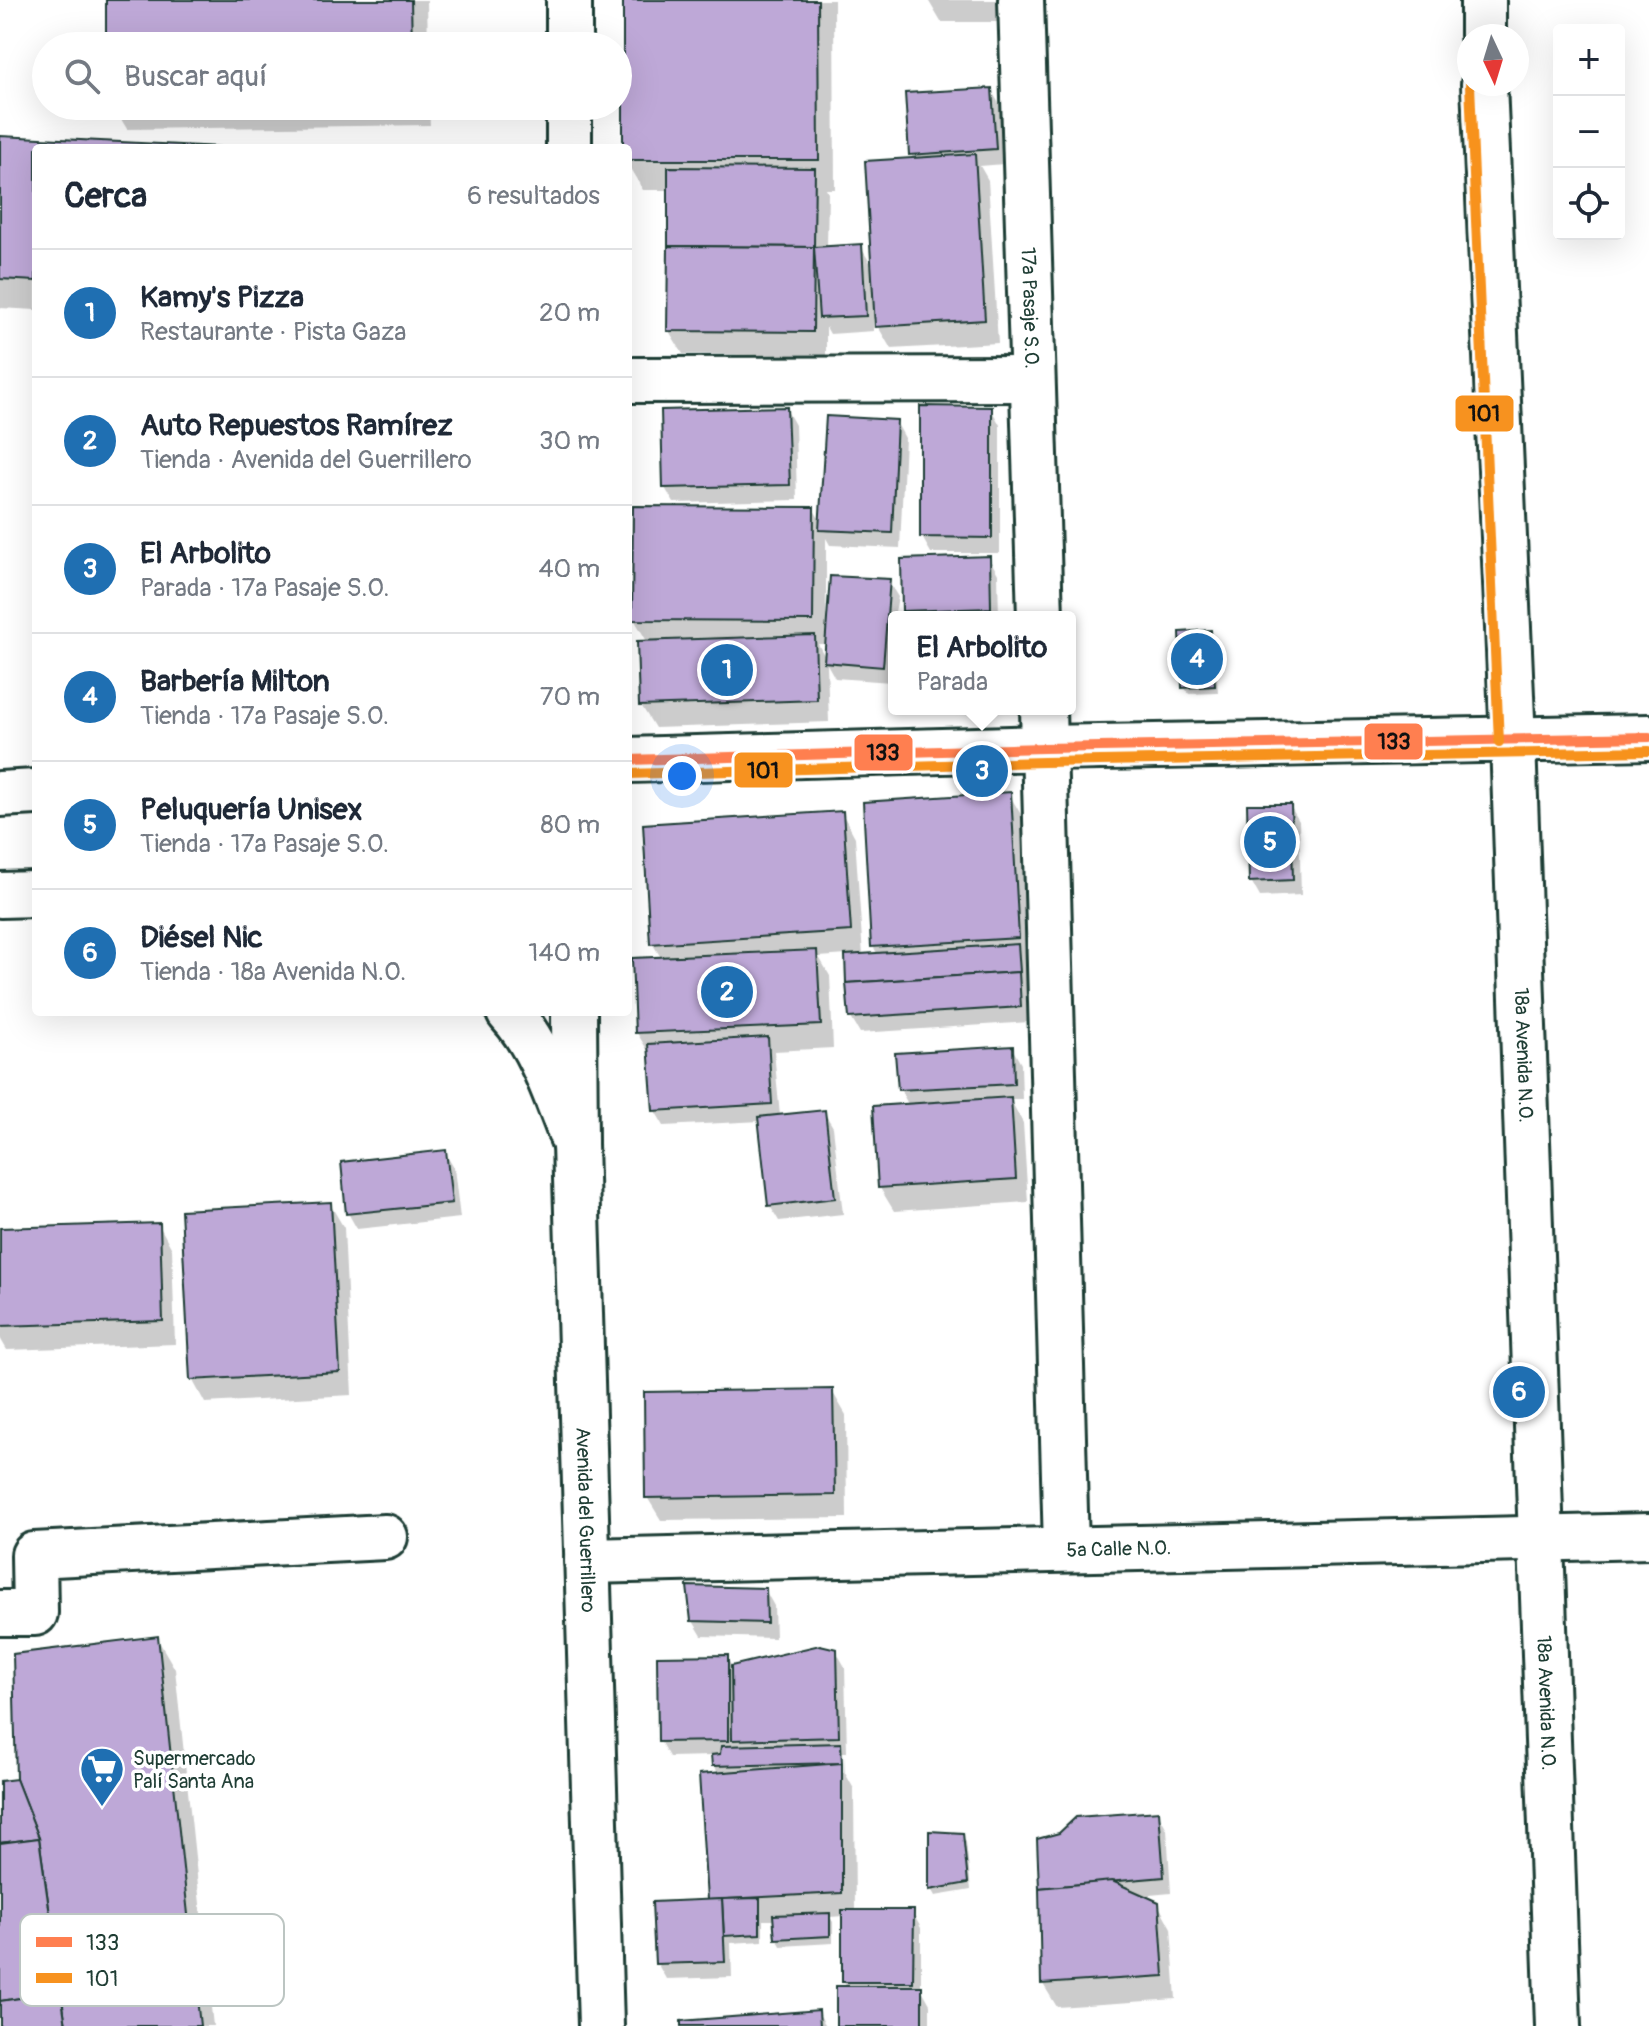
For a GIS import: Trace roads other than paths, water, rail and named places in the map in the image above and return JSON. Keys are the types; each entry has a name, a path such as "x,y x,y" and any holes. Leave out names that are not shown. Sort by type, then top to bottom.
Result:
{"street":[{"path":"569,0 569,32"},
{"name":"17a Pasaje S.O.","path":"1021,0 1040,611"},
{"path":"1483,0 1483,24"},
{"name":"18a Avenida N.O.","path":"1485,96 1513,741 1558,2026"},
{"path":"569,120 569,144"},
{"path":"632,380 1032,379"},
{"path":"1044,728 1066,1548"},
{"path":"632,760 1044,728 1513,741 1649,737"},
{"path":"632,788 677,758"},
{"path":"0,794 32,792"},
{"path":"0,895 32,894"},
{"path":"513,1016 538,1055 575,1144"},
{"name":"Avenida del Guerrillero","path":"574,1016 575,1144 601,2026"},
{"name":"5a Calle N.O.","path":"587,1561 1649,1536"},
{"path":"0,1613 35,1613 34,1555 385,1537"}],"place":[{"name":"Barbería Milton","path":"1197,659"},
{"name":"Kamy's Pizza","path":"727,670"},
{"name":"El Arbolito","path":"982,771"},
{"name":"Peluquería Unisex","path":"1270,842"},
{"name":"Auto Repuestos Ramírez","path":"727,992"},
{"name":"Diésel Nic","path":"1519,1392"},
{"name":"Supermercado Palí Santa Ana","path":"102,1808"}]}
